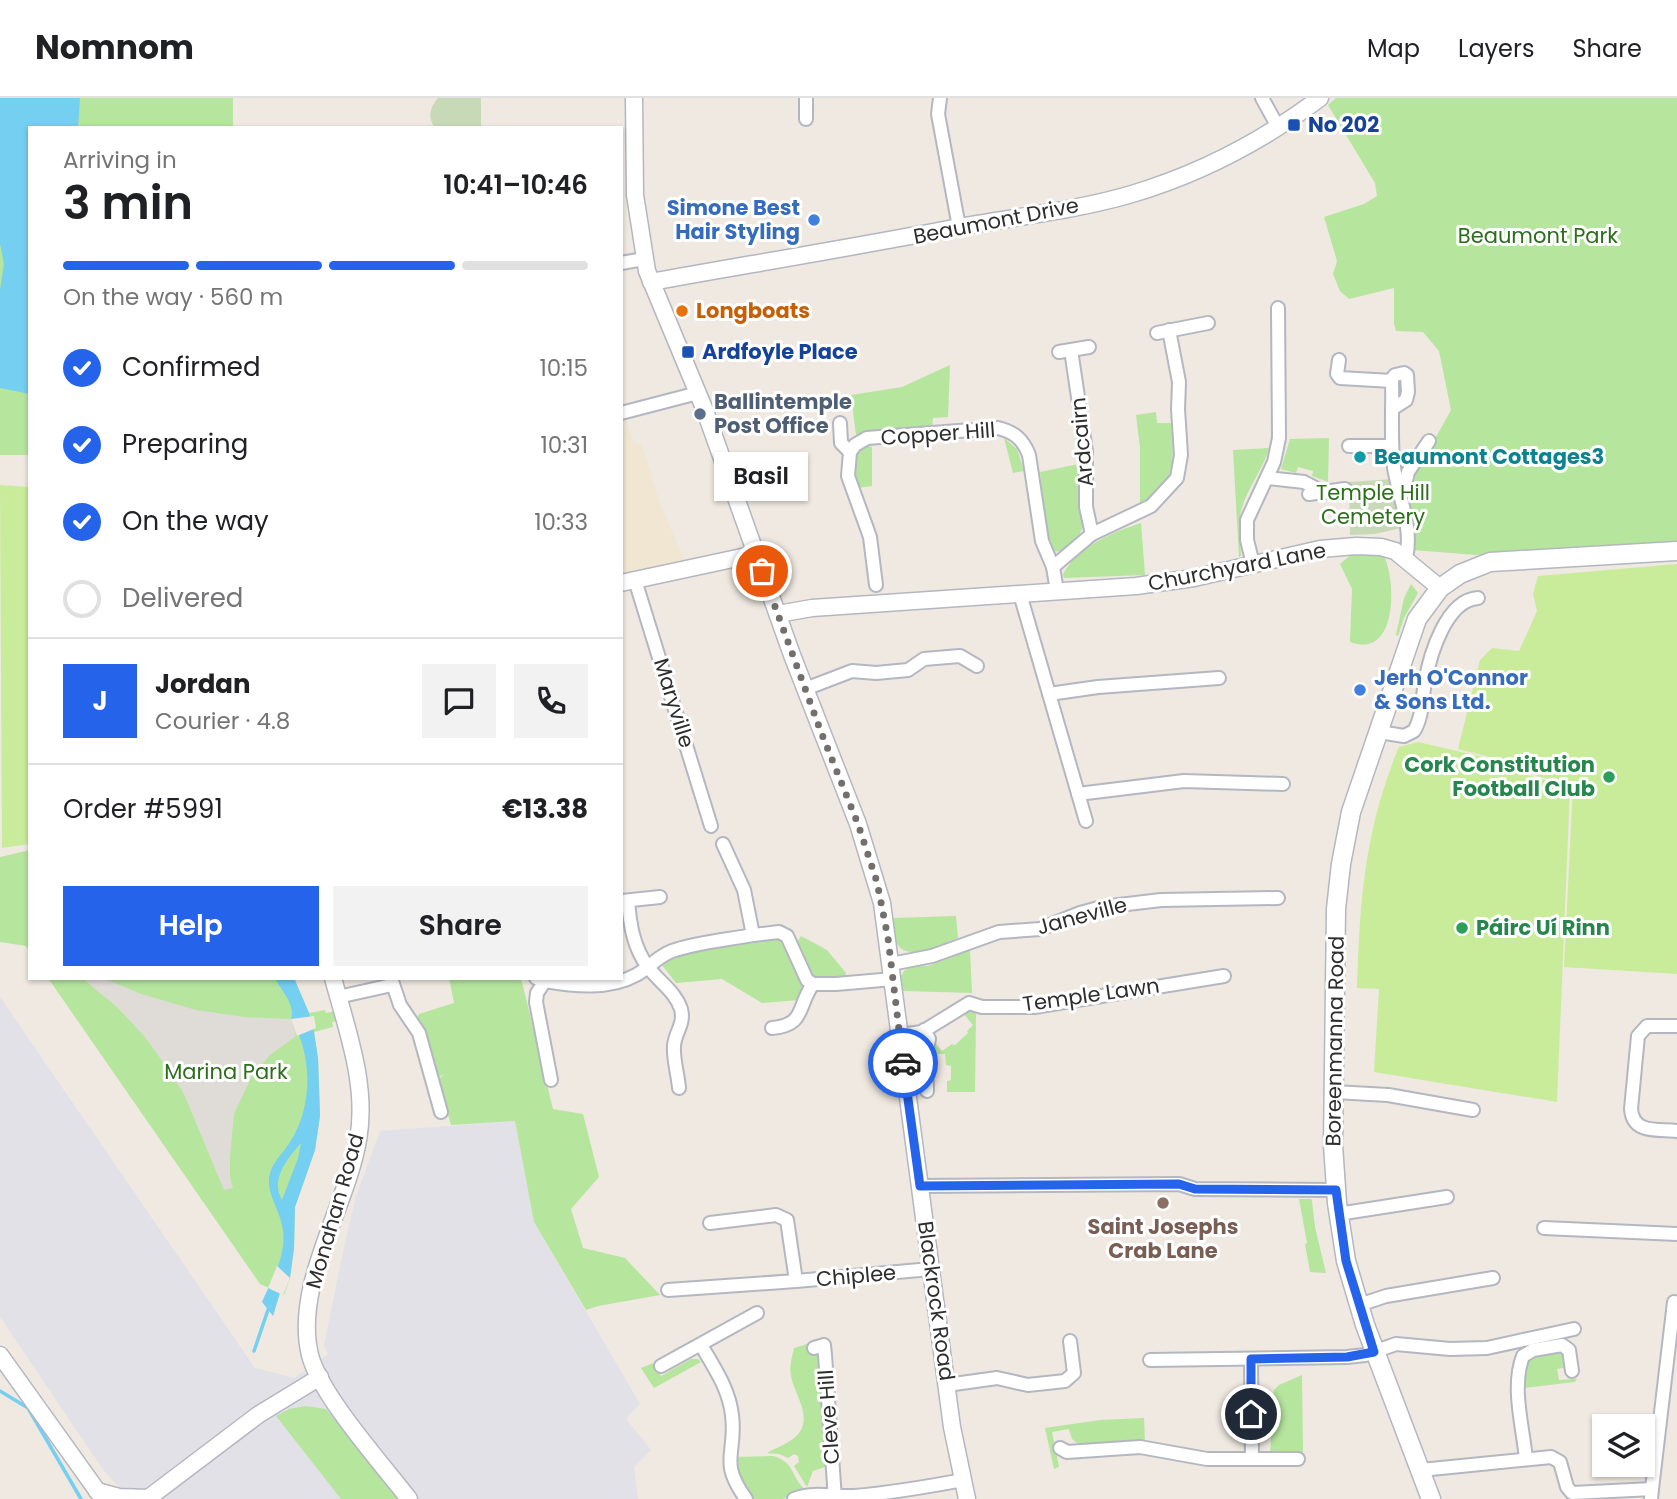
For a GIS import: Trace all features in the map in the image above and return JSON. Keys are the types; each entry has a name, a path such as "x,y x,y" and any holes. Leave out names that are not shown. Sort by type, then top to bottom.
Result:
{"main road":[{"path":"1440,588 1460,574 1490,562 1677,551"},
{"name":"Boreenmanna Road","path":"1431,1499 1374,1352 1346,1261 1336,1190 1334,1092 1338,879 1351,812 1417,619 1440,588"}],"street":[{"name":"Blackrock Road","path":"634,98 634,177 645,259 651,282 698,393 805,689 868,852 882,903 947,1385 967,1499"},
{"path":"806,98 806,119"},
{"path":"940,98 938,114 958,227"},
{"path":"1262,98 1278,127"},
{"name":"Beaumont Drive","path":"651,282 1104,200 1154,187 1208,165 1278,127 1320,98"},
{"path":"623,263 645,259"},
{"path":"1253,564 1247,540 1247,520 1276,455 1279,435 1278,308"},
{"path":"1053,567 1092,534 1151,506 1177,478 1181,455 1179,382 1163,331 1208,323"},
{"name":"Ardcairn","path":"1089,347 1065,351 1086,451 1086,507 1092,534"},
{"path":"1339,360 1337,374 1340,378 1392,382 1395,375 1407,375 1406,400 1392,410 1394,468 1402,497 1408,538 1405,558"},
{"path":"623,412 698,393"},
{"path":"840,423 841,443 850,452 848,476 870,537 876,585"},
{"name":"Copper Hill","path":"850,452 855,445 867,438 998,428 1012,433 1025,445 1029,455 1042,541 1053,567 1057,591"},
{"path":"1402,497 1408,472 1429,441"},
{"path":"1349,446 1392,446"},
{"path":"1267,478 1304,482 1323,492"},
{"path":"1309,494 1345,489"},
{"name":"Churchyard Lane","path":"778,614 812,608 1165,583 1320,549 1356,546 1391,549 1440,588"},
{"name":"Maryville","path":"711,826 628,582 756,554"},
{"path":"1020,594 1086,821"},
{"path":"1379,732 1404,736 1415,731 1420,718 1427,673 1441,631 1460,605 1467,600 1478,598"},
{"path":"805,689 852,671 876,673 908,670 924,659 960,656 977,666"},
{"path":"1049,694 1098,687 1219,678"},
{"path":"1078,794 1184,780 1283,784"},
{"path":"723,844 737,863 753,935"},
{"path":"660,897 624,901 632,934 648,967 673,993 681,1011 682,1024 674,1049 679,1088"},
{"name":"Janeville","path":"813,984 836,984 892,971 999,932 1040,929 1080,913 1116,905 1161,900 1278,898"},
{"path":"623,979 648,967 663,955 688,946 779,932 787,936 807,980 813,984 798,1017 787,1027 772,1028"},
{"name":"Temple Lawn","path":"900,1035 924,1030 968,1003 982,1007 1034,1007 1224,976"},
{"name":"Monahan Road","path":"334,980 358,1081 360,1123 353,1160 313,1283 308,1337 311,1357 320,1377 344,1415 409,1499"},
{"path":"551,1080 536,1002 541,980 595,985 619,980"},
{"path":"338,998 391,981 400,1004 419,1033 441,1112"},
{"path":"1677,1026 1654,1024 1642,1030 1638,1036 1631,1109 1632,1120 1638,1126 1677,1131"},
{"path":"924,1030 929,1039 926,1054 928,1091"},
{"path":"1334,1092 1388,1095 1473,1110"},
{"path":"920,1186 1179,1184 1195,1189 1336,1190"},
{"path":"1338,1214 1447,1197"},
{"name":"Chiplee","path":"710,1223 776,1214 783,1216 787,1220 796,1282 931,1269"},
{"path":"1545,1228 1677,1234"},
{"path":"1359,1305 1386,1296 1493,1278"},
{"path":"668,1290 796,1282"},
{"path":"1421,1470 1556,1458 1569,1490 1577,1494 1652,1494 1674,1302"},
{"path":"661,1366 757,1313"},
{"path":"1150,1360 1347,1357 1396,1344 1451,1349 1487,1348 1574,1329"},
{"path":"947,1385 997,1378 1028,1385 1065,1381 1074,1373 1070,1340"},
{"path":"701,1345 719,1374 729,1399 732,1419 729,1471 746,1499"},
{"path":"1526,1459 1518,1390 1522,1358 1528,1351 1562,1345 1569,1350 1572,1371"},
{"name":"Cleve Hill","path":"814,1348 824,1346 835,1498"},
{"path":"0,1355 100,1495 119,1497 148,1498 258,1415 320,1377"},
{"path":"1251,1359 1252,1459"},
{"path":"1060,1448 1069,1452 1144,1447 1187,1457 1298,1459"},
{"path":"794,1499 805,1496 894,1496 963,1480"}],"shaded area":[{"path":"623,418 634,443 642,445 659,501 684,560 623,575"},
{"path":"84,980 108,980 141,994 196,1010 244,1017 291,1019 296,1036 270,1055 251,1078 234,1114 230,1157 233,1188 224,1190 184,1094 145,1037 118,1008"},
{"path":"0,997 255,1368 294,1378 328,1354 324,1345 345,1242 356,1196 380,1131 515,1121 534,1222 640,1404 626,1419 651,1450 634,1467 638,1499 131,1499 104,1471 0,1317"}],"green space":[{"path":"0,98 233,98 233,126 28,126 28,455 0,455"},
{"path":"438,98 481,98 481,126 434,126 430,112"},
{"name":"Beaumont Park","path":"1336,98 1677,98 1677,542 1476,555 1413,550 1407,505 1413,499 1415,475 1451,410 1439,351 1423,332 1396,331 1394,288 1349,299 1340,291 1333,274 1337,261 1324,217 1364,204 1377,196 1375,183 1328,105"},
{"path":"950,365 948,417 933,418 932,428 856,435 851,395 902,387"},
{"path":"1156,412 1157,423 1172,423 1171,471 1161,488 1140,507 1140,448 1136,415"},
{"path":"1004,438 1017,449 1024,471 1013,473"},
{"path":"1329,438 1328,482 1312,476 1313,471 1298,467 1296,473 1281,469 1290,439"},
{"path":"866,445 872,447 872,486 858,488 854,476 855,459"},
{"path":"1269,448 1241,511 1239,557 1233,450"},
{"path":"1083,463 1083,527 1070,547 1060,551 1049,549 1040,472"},
{"name":"Temple Hill Cemetery","path":"1393,479 1401,528 1375,534 1350,535 1349,482"},
{"path":"0,485 28,487 28,844 2,848"},
{"path":"1141,523 1145,575 1064,578 1063,574 1070,564 1087,548 1097,541"},
{"path":"1354,552 1383,554 1390,581 1390,614 1385,629 1377,640 1366,644 1350,642 1352,589 1340,564"},
{"name":"Cork Constitution Football Club","path":"1677,564 1677,974 1564,967 1573,786 1509,768 1510,762 1458,749 1480,660 1492,648 1519,651 1537,611 1533,594 1538,576"},
{"path":"1411,584 1418,593 1404,618 1398,636 1396,635 1404,598"},
{"name":"Páirc Uí Rinn","path":"1418,742 1509,763 1508,769 1570,788 1557,1102 1374,1072 1379,989 1357,988 1362,897 1370,841 1385,784 1399,747"},
{"path":"28,850 28,949 26,946 0,942 0,857"},
{"path":"956,916 958,938 916,952 901,948 896,941 893,918"},
{"path":"801,936 827,950 846,973 845,977 825,980 813,978 794,947"},
{"path":"777,937 784,941 801,982 803,989 800,1000 762,1003 722,979 676,983 662,965 683,954 699,950"},
{"path":"970,950 972,993 903,991 901,976 905,970 913,966 928,966"},
{"name":"Marina Park","path":"49,980 295,980 309,1013 336,1011 338,1021 332,1022 333,1027 314,1032 318,1058 320,1116 315,1150 295,1207 290,1278 284,1295 260,1284"},
{"path":"449,980 521,980 553,1109 583,1114 599,1177 571,1209 583,1248 625,1258 660,1295 586,1310 534,1222 515,1121 451,1125 438,1079 445,1074 438,1077 424,1031 417,1018 419,1014 454,1003"},
{"path":"962,1012 976,1012 975,1092 947,1092 947,1081 951,1080 951,1066 946,1065 945,1054 930,1054 935,1043 942,1051 952,1044 955,1045 968,1033 973,1025"},
{"path":"1299,1199 1312,1201 1326,1273 1310,1272"},
{"path":"810,1343 812,1352 821,1362 828,1466 813,1471 807,1487 794,1466 799,1462 798,1456 794,1454 788,1458 767,1453 787,1443 800,1432 804,1416 790,1373 794,1348"},
{"path":"1558,1350 1566,1354 1567,1367 1557,1369 1559,1380 1577,1379 1575,1382 1524,1388 1525,1361 1531,1356"},
{"path":"691,1359 701,1362 654,1388 641,1368 653,1363 661,1376"},
{"path":"1302,1375 1303,1453 1270,1454 1274,1390"},
{"path":"306,1406 326,1409 398,1499 341,1499 276,1416 289,1409"},
{"path":"1144,1418 1145,1442 1081,1446 1072,1439 1069,1429 1052,1432 1059,1467 1054,1469 1045,1428 1100,1420"},
{"path":"773,1456 790,1466 806,1490 783,1499 751,1499 739,1481 734,1457"}],"water":[{"path":"0,98 80,98 78,126 28,126 28,394 0,388 0,290 4,264 0,244"},
{"path":"276,980 295,980 309,1013 318,1058 320,1116 315,1150 295,1207 290,1278 280,1293 273,1316 262,1302 282,1253 283,1232 271,1195 269,1179 274,1164 298,1128 307,1081 303,1048 291,1019 292,1013","holes":["301,1143 298,1158 282,1200 279,1177"]}],"pier":[{"path":"314,1016 316,1028 297,1036 291,1019"},
{"path":"277,1266 290,1278 283,1295 268,1288"}],"waterway":[{"path":"254,1351 269,1307"},
{"path":"0,1391 28,1408 81,1499"}],"way so far":[{"path":"762,571 858,824 877,882 888,938 903,1063"}],"place":[{"name":"No 202","path":"1294,125"},
{"name":"Simone Best Hair Styling","path":"814,220"},
{"name":"Longboats","path":"682,311"},
{"name":"Ardfoyle Place","path":"688,352"},
{"name":"Ballintemple Post Office","path":"700,414"},
{"name":"Beaumont Cottages3","path":"1360,457"},
{"name":"Basil","path":"762,571"},
{"name":"Jerh O'Connor & Sons Ltd.","path":"1360,690"},
{"name":"Cork Constitution Football Club","path":"1609,777"},
{"name":"Páirc Uí Rinn","path":"1462,928"},
{"name":"Saint Josephs Crab Lane","path":"1163,1203"}],"route":[{"path":"903,1063 920,1186 1179,1184 1195,1189 1336,1190 1346,1261 1374,1352 1347,1357 1251,1359 1251,1414"}]}
